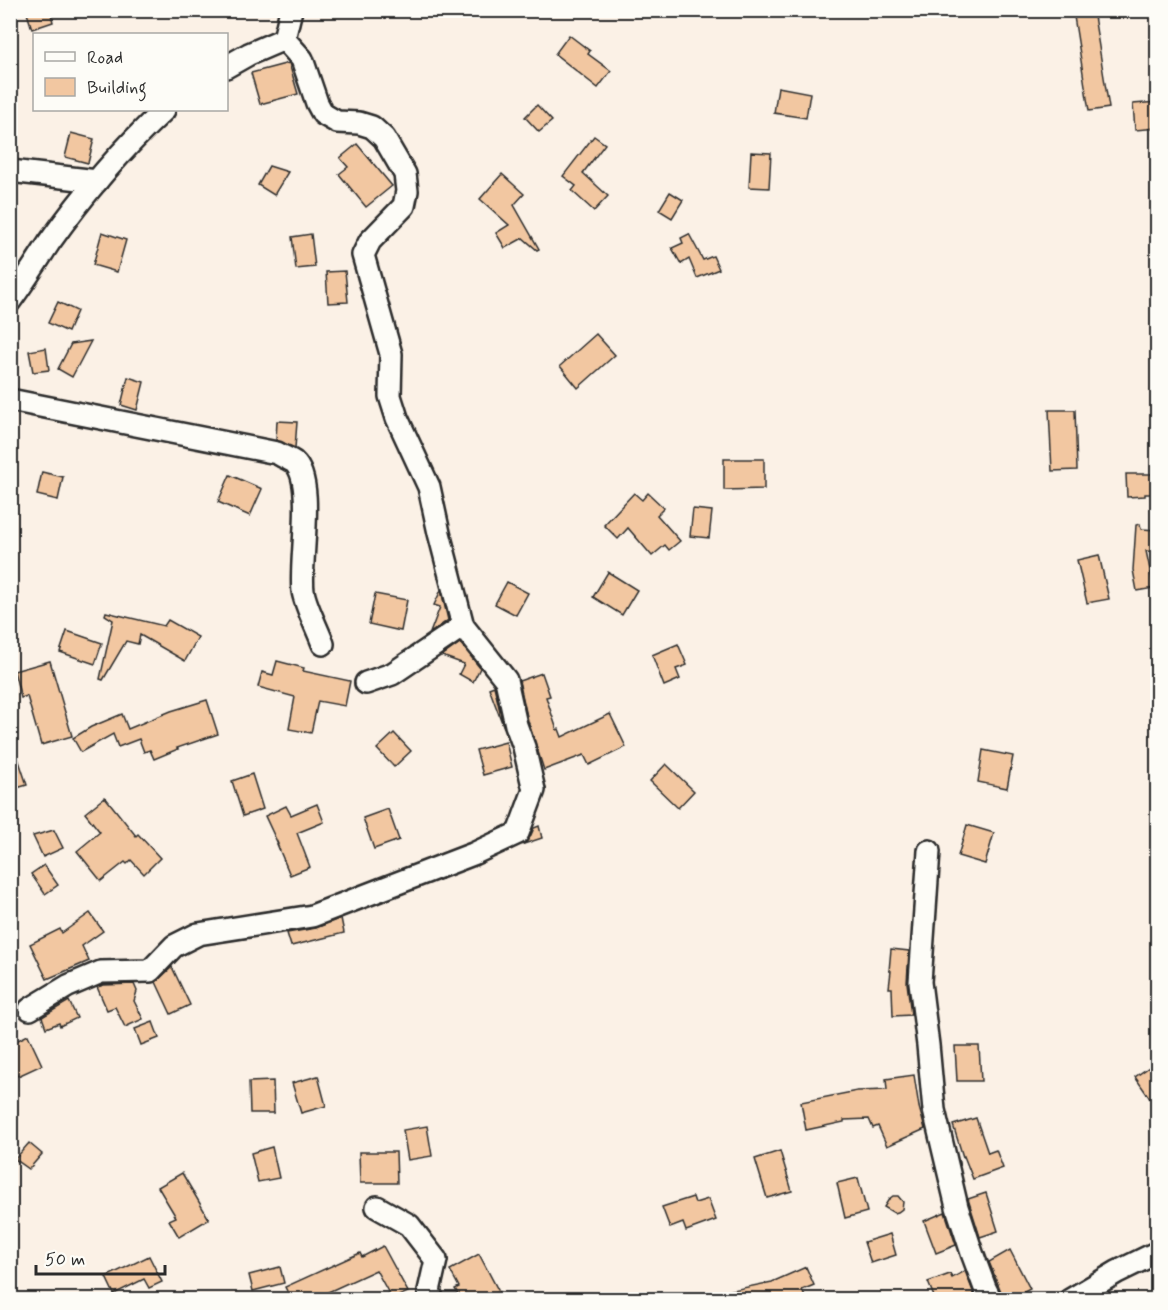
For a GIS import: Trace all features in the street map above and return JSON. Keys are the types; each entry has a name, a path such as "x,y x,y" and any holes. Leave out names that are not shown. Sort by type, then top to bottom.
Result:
{"street":[{"path":"284,39 291,10"},
{"path":"228,66 284,39"},
{"path":"30,1009 68,986 101,972 150,971 174,946 198,934 312,916 453,862 518,833 534,790 506,680 464,626 429,487 397,418 390,396 391,354 363,255 370,241 404,206 407,191 405,174 384,138 372,127 359,123 337,122 323,114 302,59 284,39"},
{"path":"10,301 50,242 97,181 143,129 163,111"},
{"path":"10,171 97,181"},
{"path":"10,400 277,453 294,463 301,475 304,488 303,593 323,644"},
{"path":"366,683 392,674 464,626"},
{"path":"929,850 920,982 934,1110 957,1207 975,1262 992,1299"},
{"path":"377,1207 409,1225 436,1260 429,1291 433,1299"},
{"path":"1070,1299 1158,1252"}],"building":[{"path":"26,10 50,10 53,22 32,29"},
{"path":"1073,10 1093,10 1109,108 1089,111"},
{"path":"569,35 590,51 588,54 611,71 598,88 555,54"},
{"path":"289,63 298,94 260,104 251,73"},
{"path":"778,87 810,93 806,118 774,113"},
{"path":"1158,102 1158,128 1135,130 1133,104"},
{"path":"537,105 552,121 539,132 525,117"},
{"path":"71,133 94,139 88,163 65,157"},
{"path":"594,136 605,144 583,173 608,196 594,211 572,191 576,186 563,176"},
{"path":"357,144 392,186 366,207 339,174 348,167 340,158"},
{"path":"751,152 771,153 769,188 749,187"},
{"path":"269,166 288,172 274,195 258,185"},
{"path":"502,174 524,194 514,205 539,249 537,250 523,238 505,248 496,233 509,225 480,199"},
{"path":"670,192 683,200 672,218 659,210"},
{"path":"102,232 126,240 117,272 93,265"},
{"path":"311,234 315,267 296,269 292,237"},
{"path":"689,234 703,260 713,256 719,269 697,278 689,259 681,264 672,248 683,243 681,238"},
{"path":"345,271 348,302 328,303 326,272"},
{"path":"58,302 77,311 68,332 48,323"},
{"path":"596,334 615,355 578,388 560,366"},
{"path":"91,341 72,377 58,369 71,344"},
{"path":"46,348 49,370 33,372 29,351"},
{"path":"128,377 144,382 137,410 121,405"},
{"path":"1049,410 1075,410 1077,470 1052,471"},
{"path":"277,421 297,422 295,448 276,440"},
{"path":"724,459 764,459 764,489 724,490"},
{"path":"42,472 63,477 58,500 37,495"},
{"path":"1126,474 1158,474 1158,494 1127,497"},
{"path":"230,475 262,489 250,516 218,502"},
{"path":"634,493 642,500 648,493 664,508 657,515 680,541 669,550 665,545 652,556 628,528 618,539 604,525"},
{"path":"693,509 712,511 709,538 690,536"},
{"path":"1140,524 1141,529 1158,530 1158,552 1146,551 1154,588 1137,591 1133,570 1136,525"},
{"path":"1099,555 1109,599 1087,603 1077,560"},
{"path":"608,572 637,590 622,615 593,597"},
{"path":"507,582 528,593 516,615 495,604"},
{"path":"441,590 448,620 430,633 440,607 434,605"},
{"path":"375,594 407,600 401,631 369,624"},
{"path":"106,612 164,626 168,620 198,637 185,661 140,635 138,644 126,641 103,680 100,679 113,620 105,615"},
{"path":"67,631 102,643 95,664 60,652"},
{"path":"460,643 480,668 473,682 459,674 464,664 442,656"},
{"path":"678,644 687,665 676,669 680,679 664,686 652,655"},
{"path":"50,661 72,736 41,745 27,696 21,698 14,671"},
{"path":"277,661 304,668 303,671 350,681 345,706 318,701 311,733 289,729 295,697 258,687 262,672 273,675"},
{"path":"542,673 550,696 546,697 557,730 559,729 562,737 610,714 626,747 589,765 584,755 544,770 528,721 519,681"},
{"path":"494,686 504,728 489,688"},
{"path":"207,700 218,734 177,748 154,759 150,750 144,752 139,739 118,747 113,734 81,752 73,738 91,727 122,714 128,729 171,711"},
{"path":"394,733 411,751 394,767 377,749"},
{"path":"506,742 512,767 483,775 476,750"},
{"path":"10,743 13,743 27,785 10,790"},
{"path":"983,750 1013,756 1007,788 978,782"},
{"path":"666,764 694,791 678,808 650,781"},
{"path":"252,774 263,809 243,816 232,781"},
{"path":"105,797 136,836 138,834 160,858 144,874 131,860 127,864 125,862 101,881 77,851 100,832 85,813"},
{"path":"317,804 324,822 297,833 310,867 290,875 265,816 286,806 291,815"},
{"path":"388,809 399,840 374,849 363,818"},
{"path":"967,825 994,833 985,864 958,856"},
{"path":"539,826 542,838 524,844 534,828"},
{"path":"54,830 63,848 43,857 33,836"},
{"path":"44,865 58,885 45,894 31,874"},
{"path":"90,913 103,931 82,946 89,961 47,979 30,944 60,929 62,933"},
{"path":"341,918 344,933 291,946 287,933 316,928"},
{"path":"891,949 909,951 907,983 911,1015 893,1016 892,988 889,988"},
{"path":"172,967 190,1005 171,1014 156,982"},
{"path":"134,984 137,991 134,1001 143,1019 125,1027 115,1007 107,1010 97,987"},
{"path":"69,1001 77,1018 60,1026 59,1023 46,1028 42,1017"},
{"path":"153,1022 159,1038 141,1045 135,1029"},
{"path":"28,1035 42,1065 18,1076 10,1060 10,1044"},
{"path":"955,1046 979,1046 981,1081 957,1081"},
{"path":"1158,1061 1158,1110 1135,1077"},
{"path":"914,1075 925,1129 887,1146 878,1126 873,1128 869,1119 844,1120 844,1122 806,1130 801,1102 857,1091 887,1090 886,1079"},
{"path":"318,1076 326,1106 301,1113 292,1083"},
{"path":"273,1081 274,1113 250,1113 249,1082"},
{"path":"976,1118 988,1153 996,1150 1003,1168 973,1179 953,1125"},
{"path":"427,1126 432,1156 408,1160 403,1130"},
{"path":"29,1143 42,1154 29,1169 15,1159"},
{"path":"272,1147 279,1178 258,1182 251,1153"},
{"path":"780,1151 792,1191 767,1198 755,1159"},
{"path":"359,1152 396,1152 397,1183 360,1183"},
{"path":"182,1173 209,1219 179,1237 169,1220 176,1217 158,1187"},
{"path":"858,1178 867,1212 845,1218 837,1183"},
{"path":"986,1193 998,1231 980,1237 968,1199"},
{"path":"893,1196 898,1196 903,1202 902,1209 894,1213 884,1207"},
{"path":"693,1197 695,1203 708,1199 716,1220 686,1231 683,1223 670,1228 662,1207"},
{"path":"945,1212 956,1245 936,1253 924,1221"},
{"path":"890,1234 896,1255 871,1263 864,1242"},
{"path":"383,1246 408,1292 392,1299 376,1270 313,1299 291,1299 285,1287 360,1253 362,1257"},
{"path":"1010,1250 1030,1289 1011,1299 1004,1299 989,1262"},
{"path":"479,1254 499,1292 484,1299 461,1299 455,1289 459,1287 450,1270"},
{"path":"149,1256 162,1282 149,1288 144,1279 114,1294 106,1277"},
{"path":"280,1267 284,1283 253,1291 249,1275"},
{"path":"806,1267 814,1285 802,1290 806,1299 718,1299 718,1293 772,1282"},
{"path":"965,1271 976,1299 935,1299 928,1282 950,1274 952,1278"}]}
